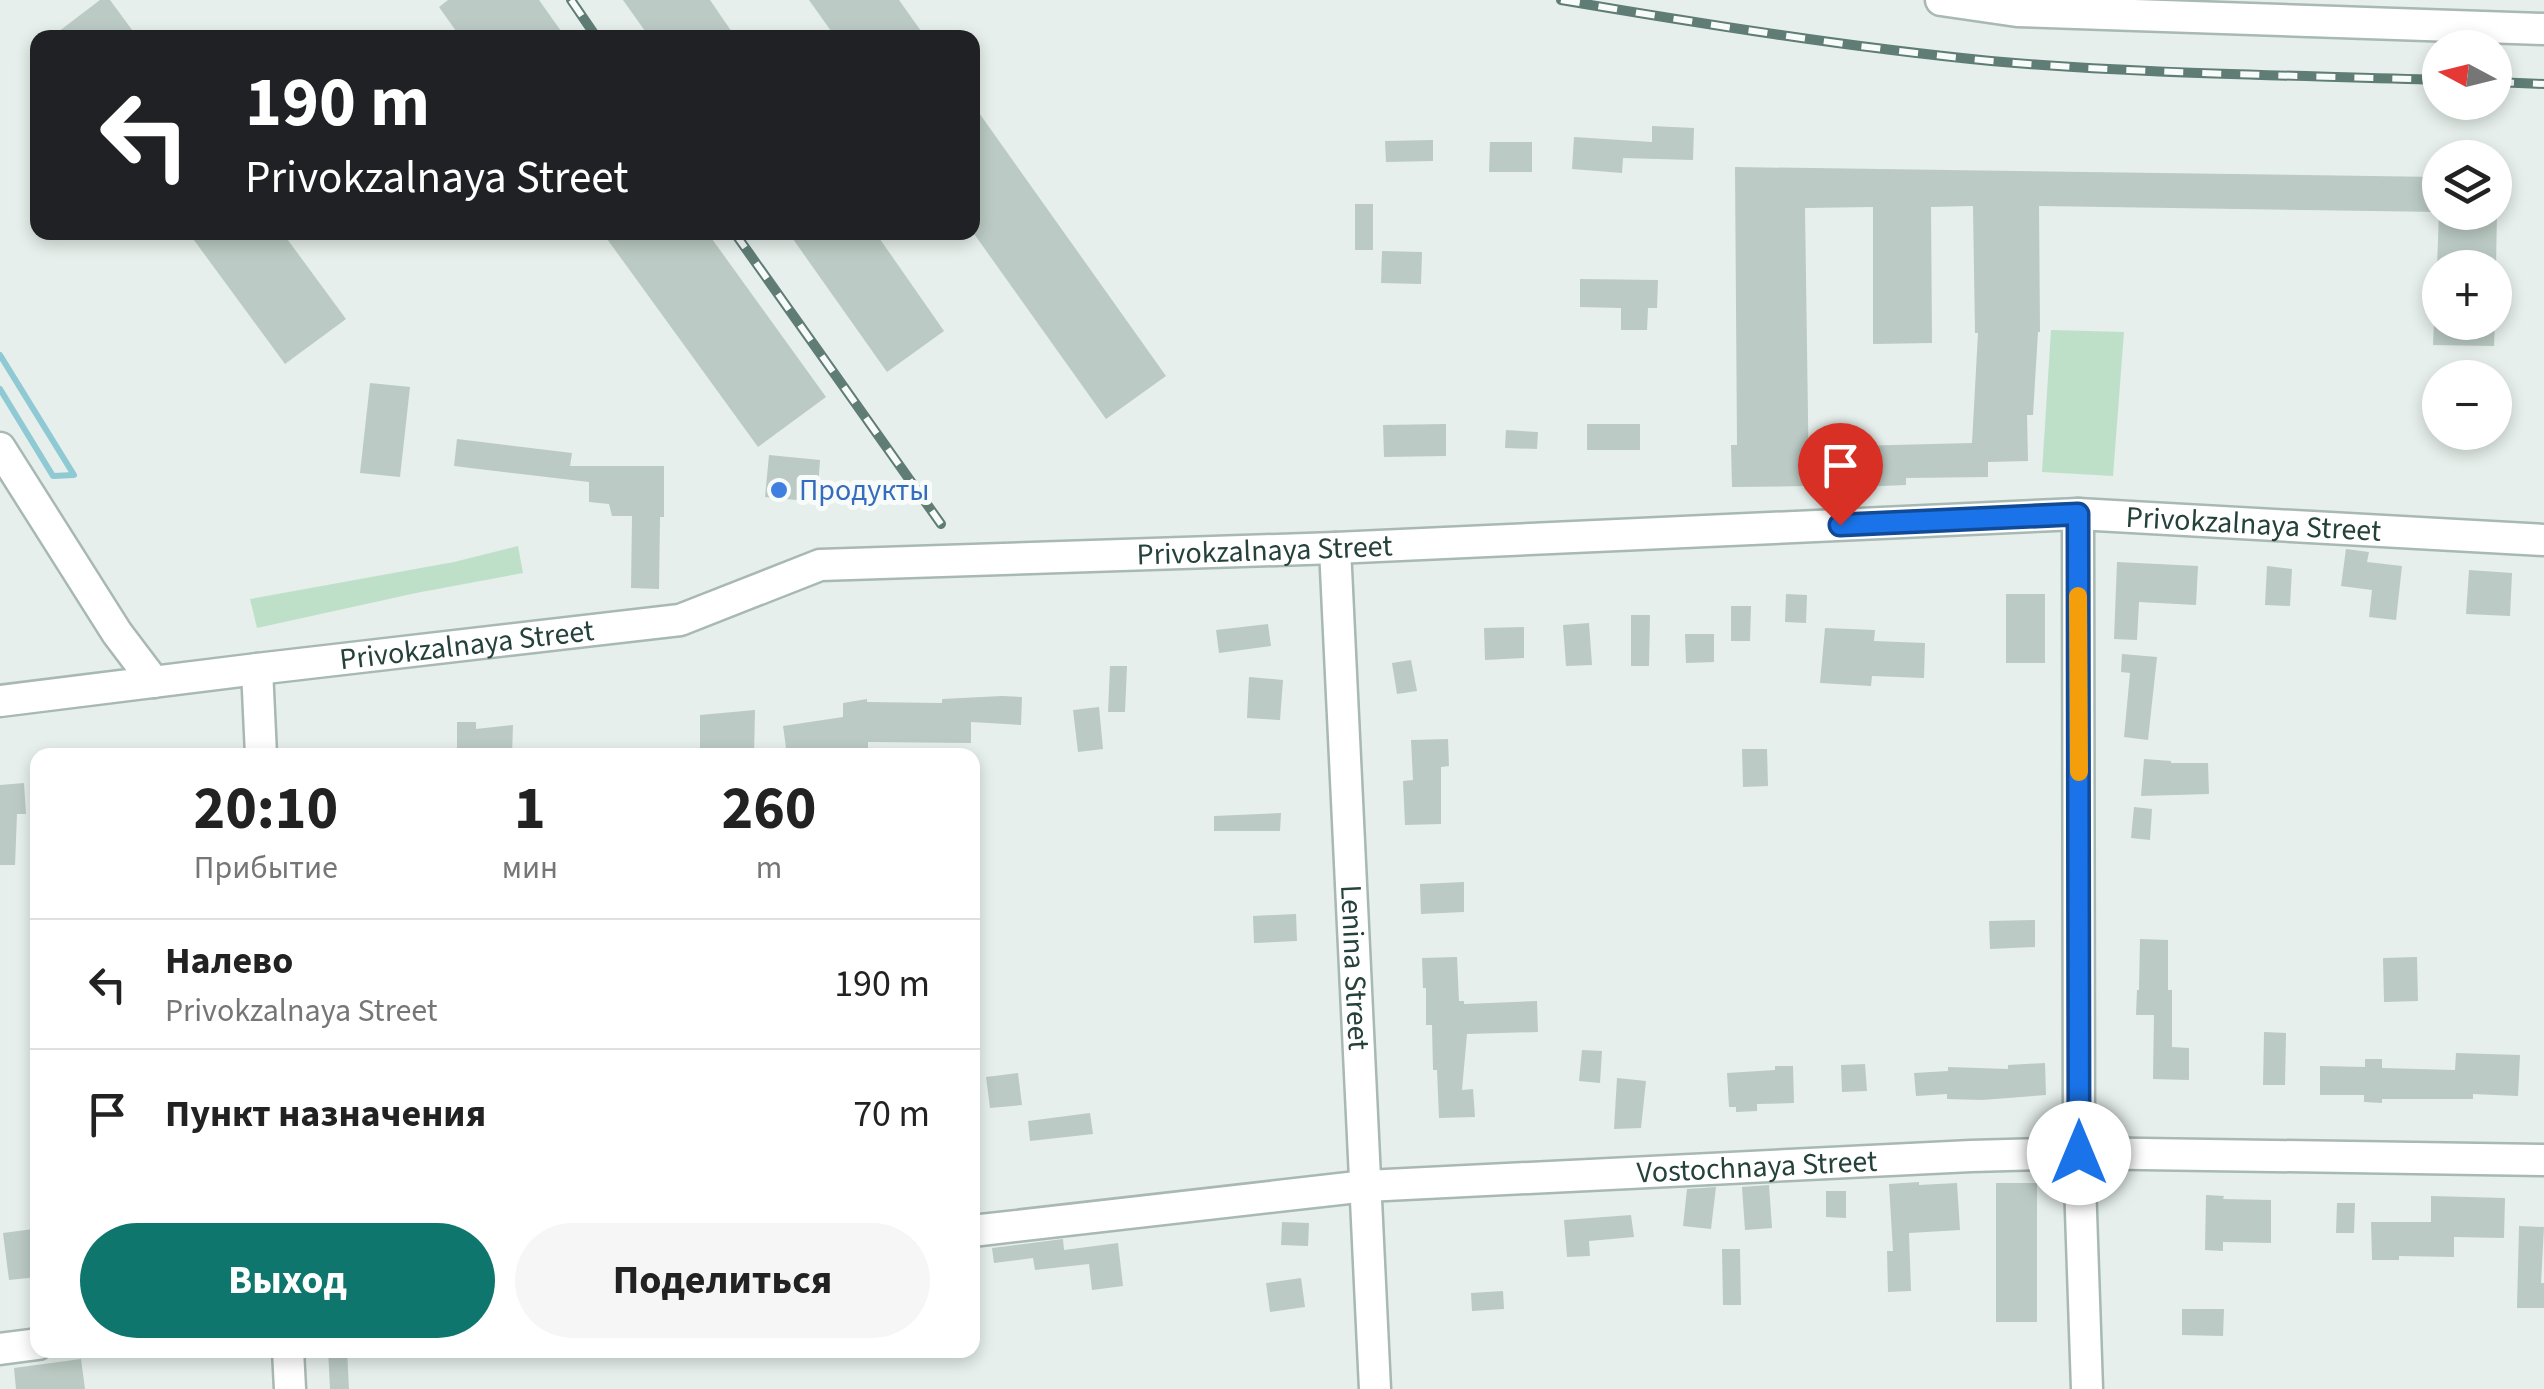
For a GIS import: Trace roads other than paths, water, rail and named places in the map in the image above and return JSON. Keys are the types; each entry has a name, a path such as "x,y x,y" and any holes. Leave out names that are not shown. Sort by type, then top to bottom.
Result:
{"street":[{"path":"1941,0 2018,11 2544,29"},
{"path":"0,448 117,633 154,682"},
{"path":"2078,514 2079,1153 2087,1389"},
{"name":"Privokzalnaya Street","path":"0,701 680,620 820,565 1336,548 2078,514 2544,540"},
{"name":"Lenina Street","path":"1336,548 1376,1389"},
{"path":"257,668 261,748"},
{"name":"Vostochnaya Street","path":"980,1230 1366,1186 1972,1156 2079,1153 2544,1160"},
{"path":"0,1349 30,1345"},
{"path":"288,1358 290,1389"}],"waterway":[{"path":"0,355 74,475 53,476 0,389"}],"railway":[{"path":"571,0 592,30"},
{"path":"1561,0 1775,34 1991,61 2422,79"},
{"path":"2512,83 2544,84"},
{"path":"740,240 941,524"}],"place":[{"name":"Продукты","path":"779,490"}]}
